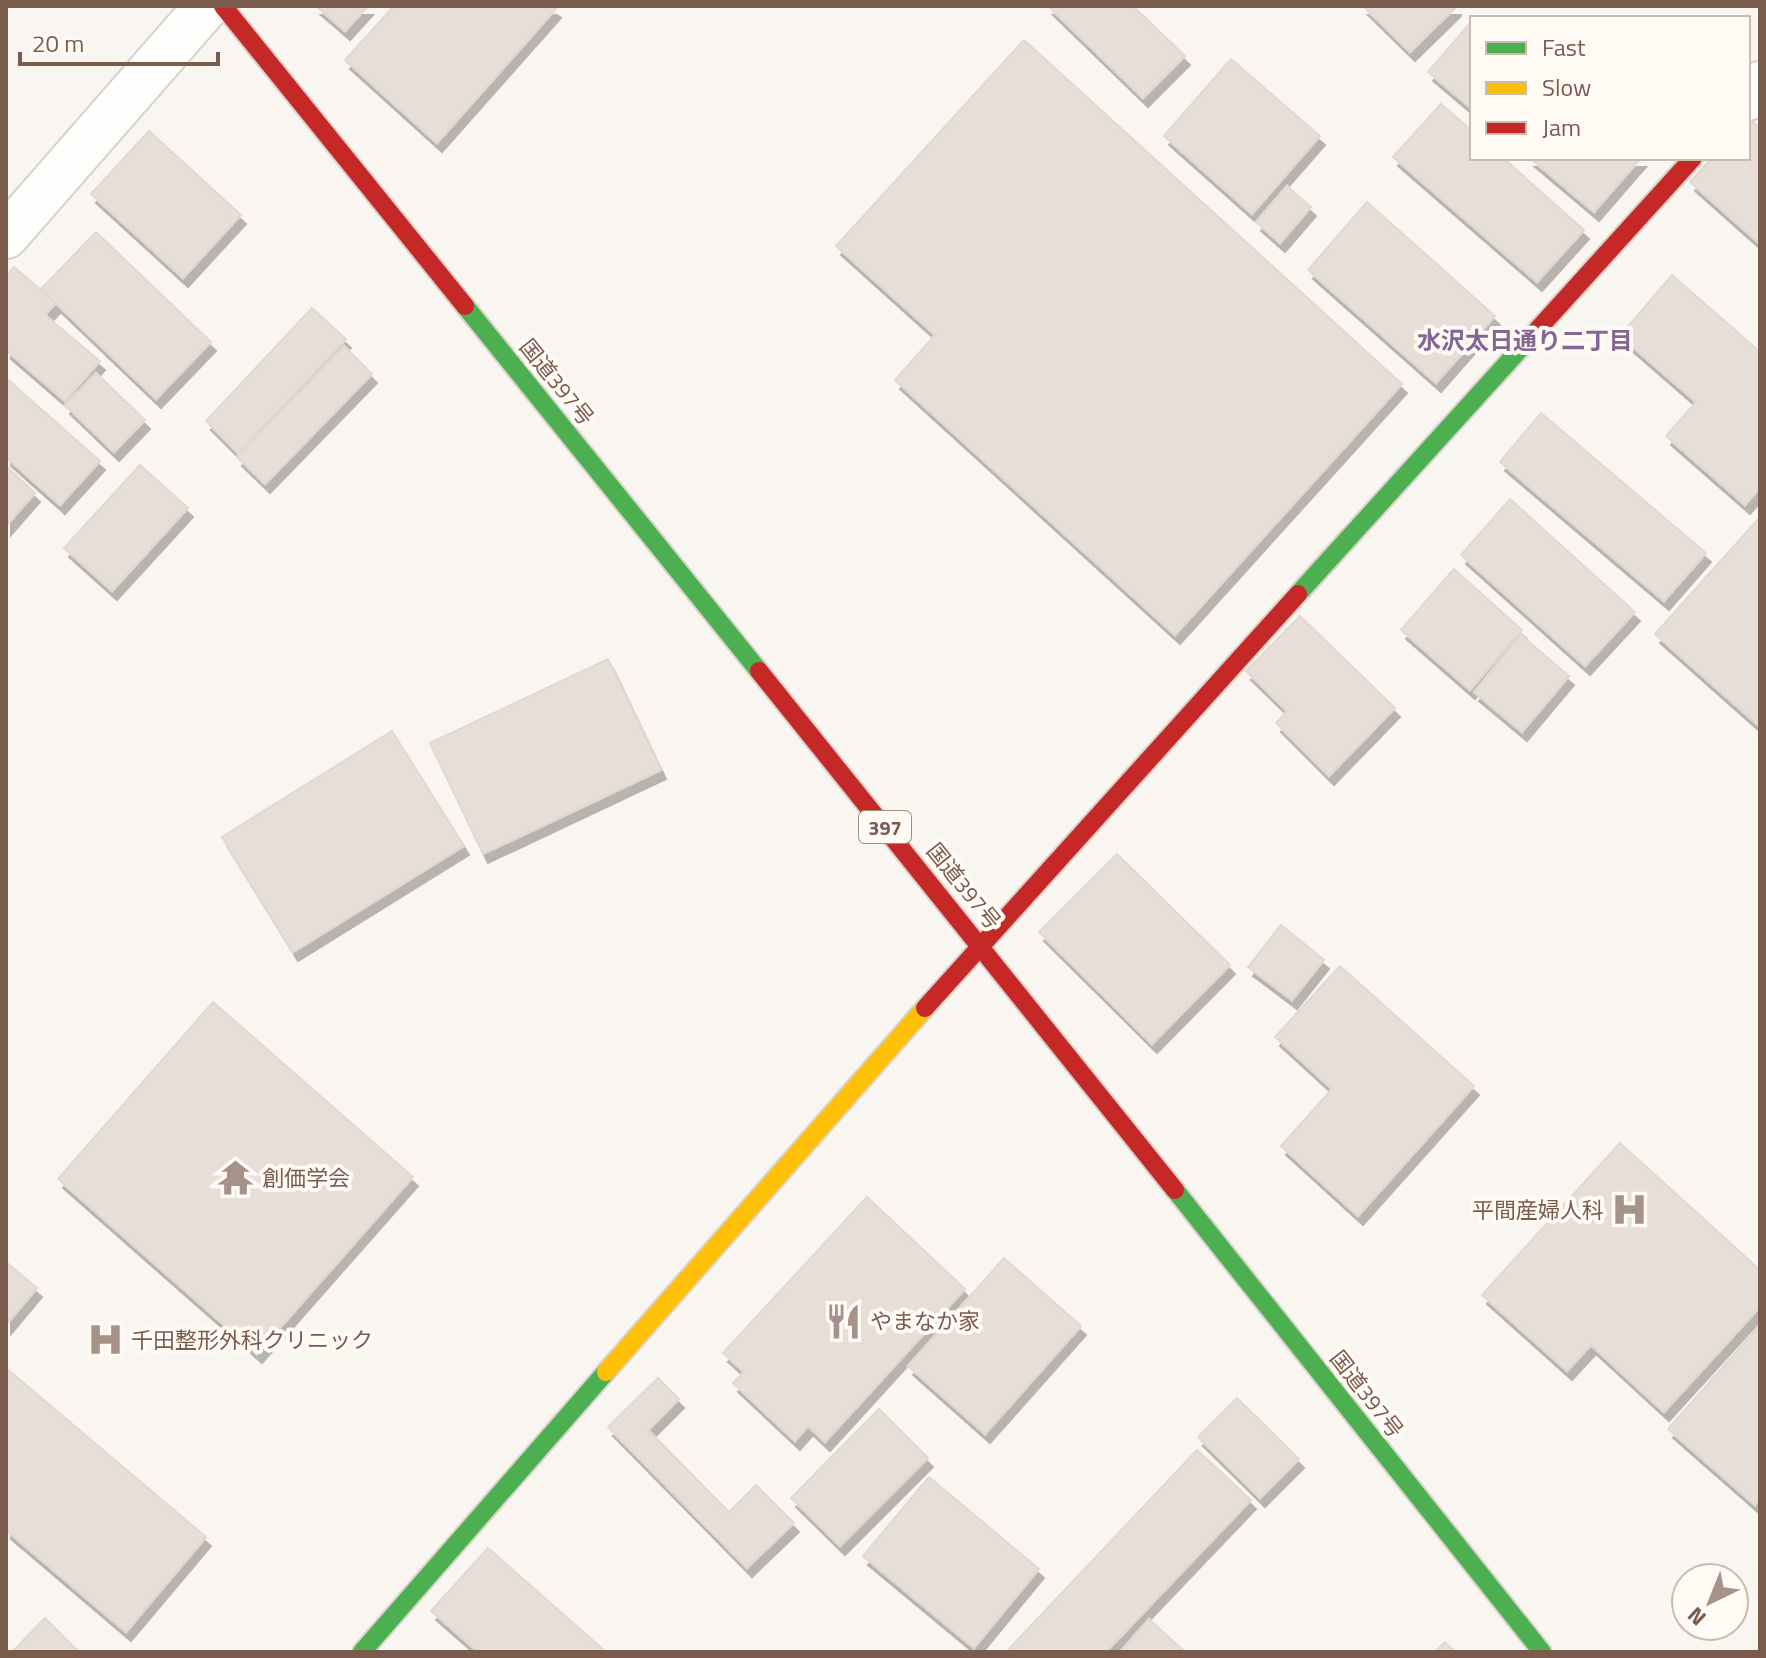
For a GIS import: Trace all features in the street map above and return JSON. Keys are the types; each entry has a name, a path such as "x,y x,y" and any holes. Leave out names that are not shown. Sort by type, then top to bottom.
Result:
{"main road":[{"name":"国道397号","path":"223,6 980,945 1542,1652"},
{"path":"362,1652 980,945 1691,160"}],"street":[{"path":"6,236 207,6"}],"building":[{"path":"316,6 368,6 345,31"},
{"path":"394,6 552,6 556,9 437,143 345,60"},
{"path":"1048,6 1133,6 1185,56 1143,98"},
{"path":"1363,6 1456,6 1456,7 1410,52"},
{"path":"1470,23 1470,107 1428,72"},
{"path":"1024,40 1402,384 1175,635 895,380 935,335 836,246"},
{"path":"1231,59 1320,136 1252,214 1164,136"},
{"path":"1441,104 1470,129 1470,160 1505,160 1584,230 1537,282 1393,157"},
{"path":"1750,119 1760,128 1760,244 1690,182 1710,160 1750,160"},
{"path":"149,131 241,215 183,278 91,194"},
{"path":"1532,160 1639,160 1594,212"},
{"path":"1287,186 1311,207 1280,243 1256,222"},
{"path":"1367,202 1495,316 1436,383 1308,270"},
{"path":"96,232 211,342 156,399 41,289"},
{"path":"14,267 56,303 45,315 100,361 65,401 6,350 6,276"},
{"path":"1672,275 1760,352 1760,488 1745,505 1666,436 1696,402 1620,336"},
{"path":"312,308 346,339 238,453 206,421"},
{"path":"344,346 372,374 265,484 237,457"},
{"path":"96,373 145,420 114,452 65,405"},
{"path":"6,378 100,461 60,505 6,457"},
{"path":"1541,413 1706,553 1664,601 1500,462"},
{"path":"140,465 188,508 112,591 64,548"},
{"path":"6,466 35,493 6,526"},
{"path":"1510,499 1635,612 1585,666 1461,555"},
{"path":"1760,517 1760,727 1655,634"},
{"path":"1454,569 1522,630 1470,690 1401,630"},
{"path":"1300,616 1395,708 1329,776 1276,723 1287,711 1246,671"},
{"path":"1521,635 1569,676 1522,732 1474,692"},
{"path":"608,659 661,770 483,854 430,743"},
{"path":"392,731 464,846 293,952 222,837"},
{"path":"1117,854 1230,965 1152,1044 1039,932"},
{"path":"1281,925 1324,960 1292,1000 1248,967"},
{"path":"1340,966 1474,1086 1358,1216 1281,1146 1332,1089 1275,1037"},
{"name":"創価学会","path":"213,1002 413,1177 257,1354 58,1179"},
{"path":"1620,1143 1760,1270 1760,1307 1664,1412 1591,1345 1567,1371 1482,1295"},
{"name":"やまなか家","path":"867,1197 965,1289 825,1442 808,1426 795,1441 733,1383 744,1372 723,1353"},
{"path":"1004,1258 1081,1326 985,1434 908,1366"},
{"path":"6,1262 37,1288 6,1325"},
{"path":"1760,1325 1760,1499 1755,1505 1668,1429"},
{"path":"6,1368 206,1537 126,1632 6,1530"},
{"path":"658,1378 679,1399 648,1430 729,1512 756,1485 794,1523 747,1568 608,1427"},
{"path":"1237,1398 1299,1459 1260,1498 1198,1437"},
{"path":"879,1409 928,1458 840,1546 791,1498"},
{"path":"1197,1450 1251,1500 1106,1652 1006,1652"},
{"path":"929,1477 1039,1569 974,1648 863,1556"},
{"path":"488,1548 605,1651 478,1652 431,1611"},
{"path":"45,1618 79,1652 12,1652"},
{"path":"1149,1619 1185,1652 1120,1652"},
{"path":"1445,1642 1455,1652 1435,1652"}],"traffic: fast":[{"path":"465,306 759,671"},
{"path":"1298,594 1539,328"},
{"path":"1175,1190 1542,1652"},
{"path":"362,1652 606,1372"}],"traffic: slow":[{"path":"606,1372 925,1008"}],"traffic: jam":[{"path":"223,6 465,306"},
{"path":"1539,328 1691,160"},
{"path":"925,1008 1298,594"},
{"path":"759,671 1175,1190"}],"place":[{"name":"創価学会","path":"236,1178"},
{"name":"平間産婦人科","path":"1630,1210"},
{"name":"やまなか家","path":"844,1321"},
{"name":"千田整形外科クリニック","path":"105,1340"}],"district":[{"name":"水沢太日通り二丁目","path":"1525,340"}]}
